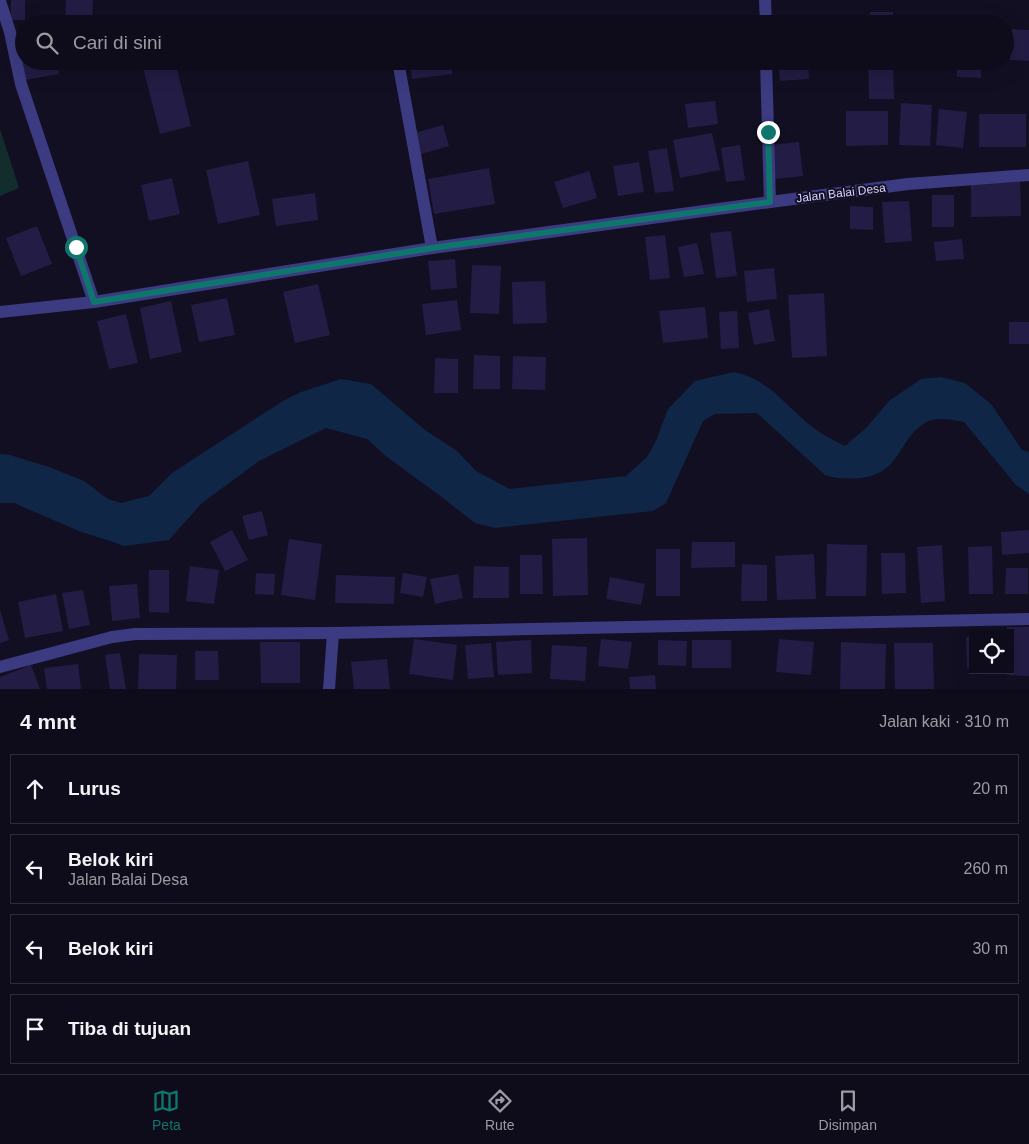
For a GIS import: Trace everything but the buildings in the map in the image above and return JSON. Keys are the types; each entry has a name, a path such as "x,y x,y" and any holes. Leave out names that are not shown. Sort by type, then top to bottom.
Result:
{"street":[{"path":"765,0 766,15"},
{"path":"0,1 15,56"},
{"path":"18,70 21,84 94,302"},
{"path":"400,70 432,248"},
{"path":"766,70 770,202"},
{"name":"Jalan Balai Desa","path":"0,312 94,302 432,248 770,202 908,184 1029,175"},
{"path":"0,667 124,634 333,633 1029,618"},
{"path":"329,689 333,633"}],"green space":[{"path":"0,129 19,188 0,196"}],"water":[{"path":"734,372 746,375 765,385 811,426 845,446 867,427 889,401 921,379 941,377 965,383 991,404 1022,450 1029,452 1029,494 1016,485 964,422 942,419 929,421 911,435 893,462 885,469 874,475 860,478 842,478 825,475 757,413 715,414 703,421 666,503 653,511 495,528 475,523 387,457 367,439 326,428 259,461 202,503 169,540 125,546 79,531 14,503 0,503 0,454 10,455 49,467 84,481 108,499 121,503 149,496 172,473 283,401 301,392 341,379 371,384 425,430 457,451 476,471 510,489 626,476 647,457 656,441 668,409 695,381"}],"route":[{"path":"76,247 94,302 432,248 770,202 768,132"}]}
